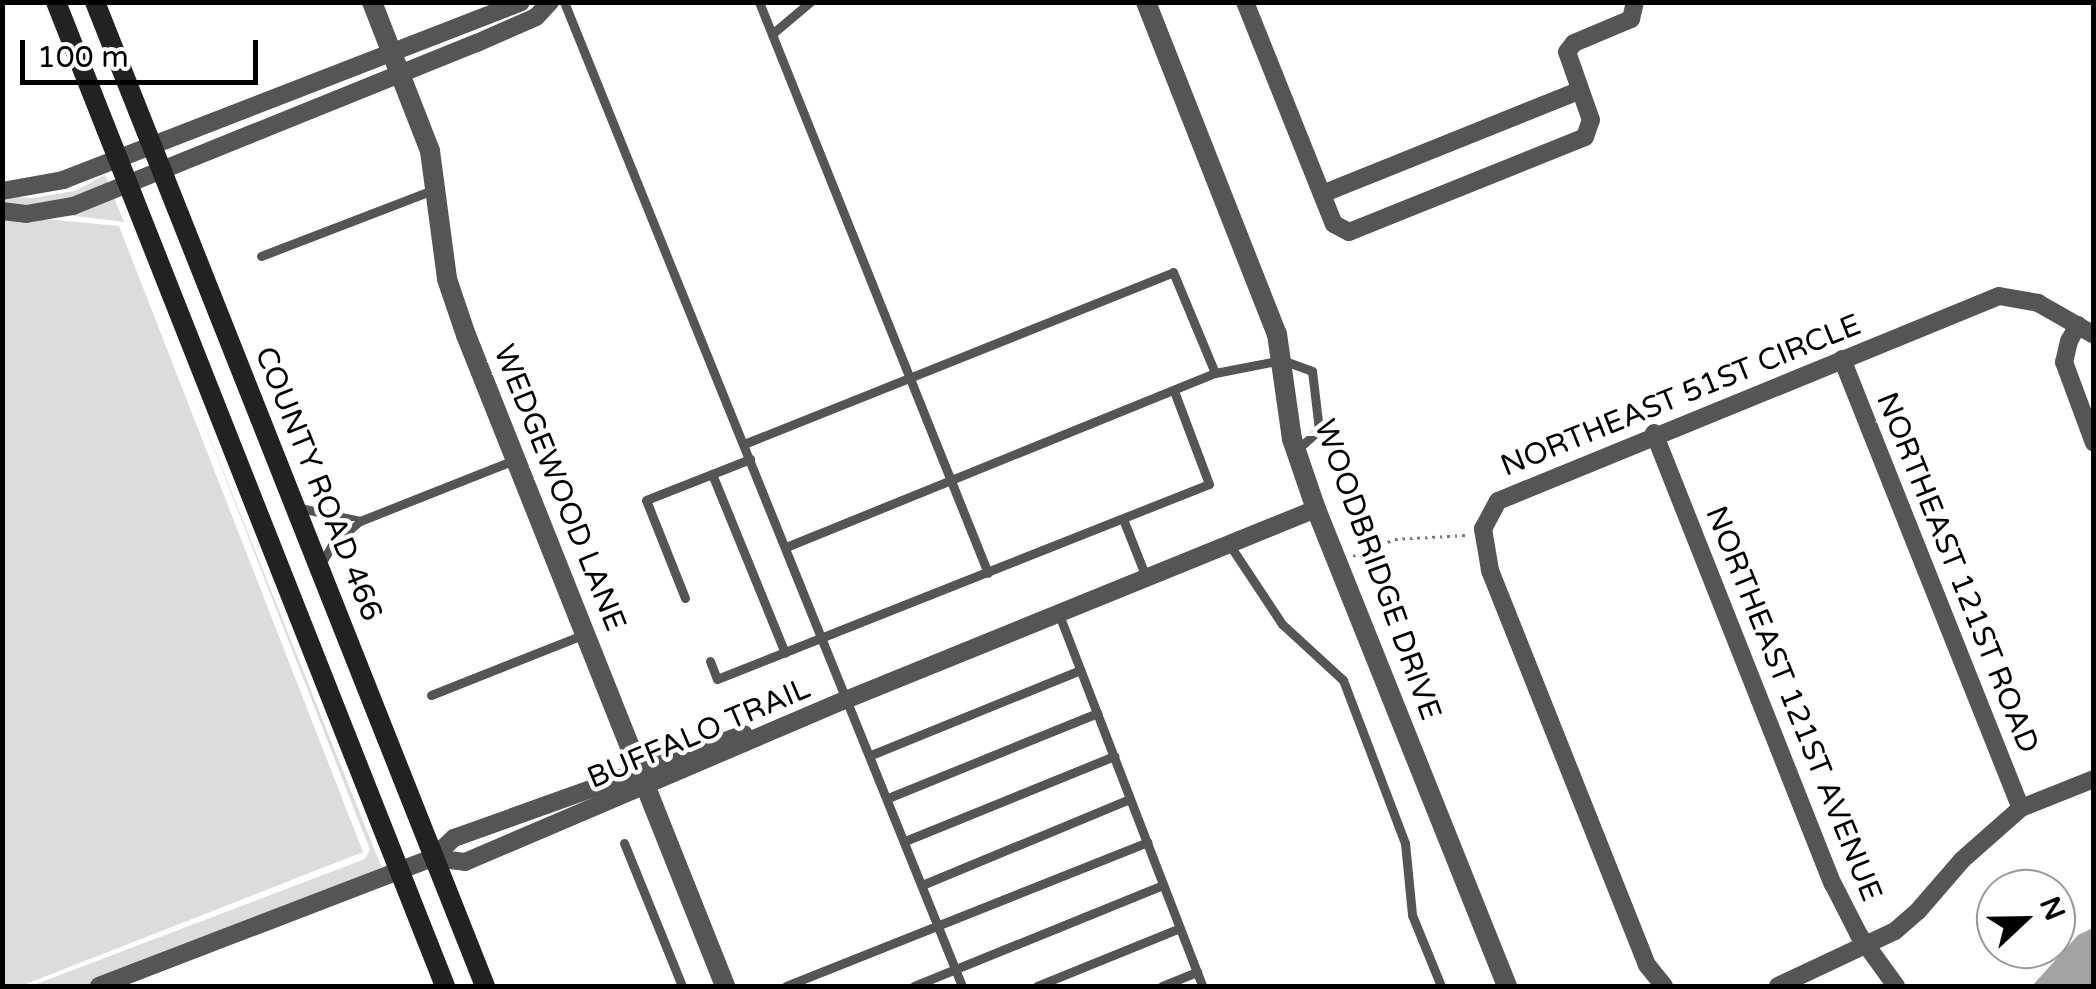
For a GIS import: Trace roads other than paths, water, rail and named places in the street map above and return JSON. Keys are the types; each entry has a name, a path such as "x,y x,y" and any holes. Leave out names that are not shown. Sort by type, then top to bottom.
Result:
{"main road":[{"path":"56,2 445,986"},
{"name":"COUNTY ROAD 466","path":"96,2 485,986"}],"street":[{"name":"WEDGEWOOD LANE","path":"372,2 430,151 447,279 725,986"},
{"path":"2,191 63,180 520,2"},
{"path":"2,212 26,214 73,206 536,17 550,2"},
{"name":"WOODBRIDGE DRIVE","path":"1146,2 1264,294 1282,360 1296,451 1316,509 1507,986"},
{"path":"1245,2 1335,225 1344,231 1582,138 1591,124 1566,58 1570,46 1630,19 1635,2"},
{"path":"1322,194 1578,91"},
{"name":"NORTHEAST 51ST CIRCLE","path":"1664,986 1642,953 1490,570 1483,534 1498,501 1999,296 2018,296 2038,303 2086,330"},
{"path":"2086,330 2068,341 2064,362 2094,442"},
{"name":"NORTHEAST 121ST ROAD","path":"1842,359 2021,808"},
{"name":"NORTHEAST 121ST AVENUE","path":"1654,434 1826,867 1867,947 1896,986"},
{"name":"BUFFALO TRAIL","path":"399,871 433,858 465,862 642,779 1316,509"},
{"path":"1778,986 1867,947 1918,912 1962,860 2021,808 2094,780"},
{"path":"99,986 399,871"}],"lane":[{"path":"564,2 962,986"},
{"path":"759,2 988,573"},
{"path":"772,34 810,2"},
{"path":"261,256 435,189"},
{"path":"744,444 1173,272 1215,373"},
{"path":"786,547 1215,373 1282,360 1312,372 1319,430 1296,451"},
{"path":"710,661 717,679 1209,484 1174,391"},
{"path":"319,568 332,545 360,520 516,458"},
{"path":"685,598 646,500 750,459"},
{"path":"712,474 786,653"},
{"path":"294,506 320,516 360,520"},
{"path":"1123,519 1146,577"},
{"path":"1229,544 1282,624 1343,680 1405,842 1412,916 1441,986"},
{"path":"1058,612 1202,986"},
{"path":"431,695 585,634"},
{"path":"871,755 1080,670"},
{"path":"888,798 1097,713"},
{"path":"905,842 1114,756"},
{"path":"922,885 1130,799"},
{"path":"786,986 1147,842"},
{"path":"624,843 682,986"},
{"path":"914,986 1163,885"},
{"path":"1037,986 1180,928"},
{"path":"1162,986 1197,972"}]}
